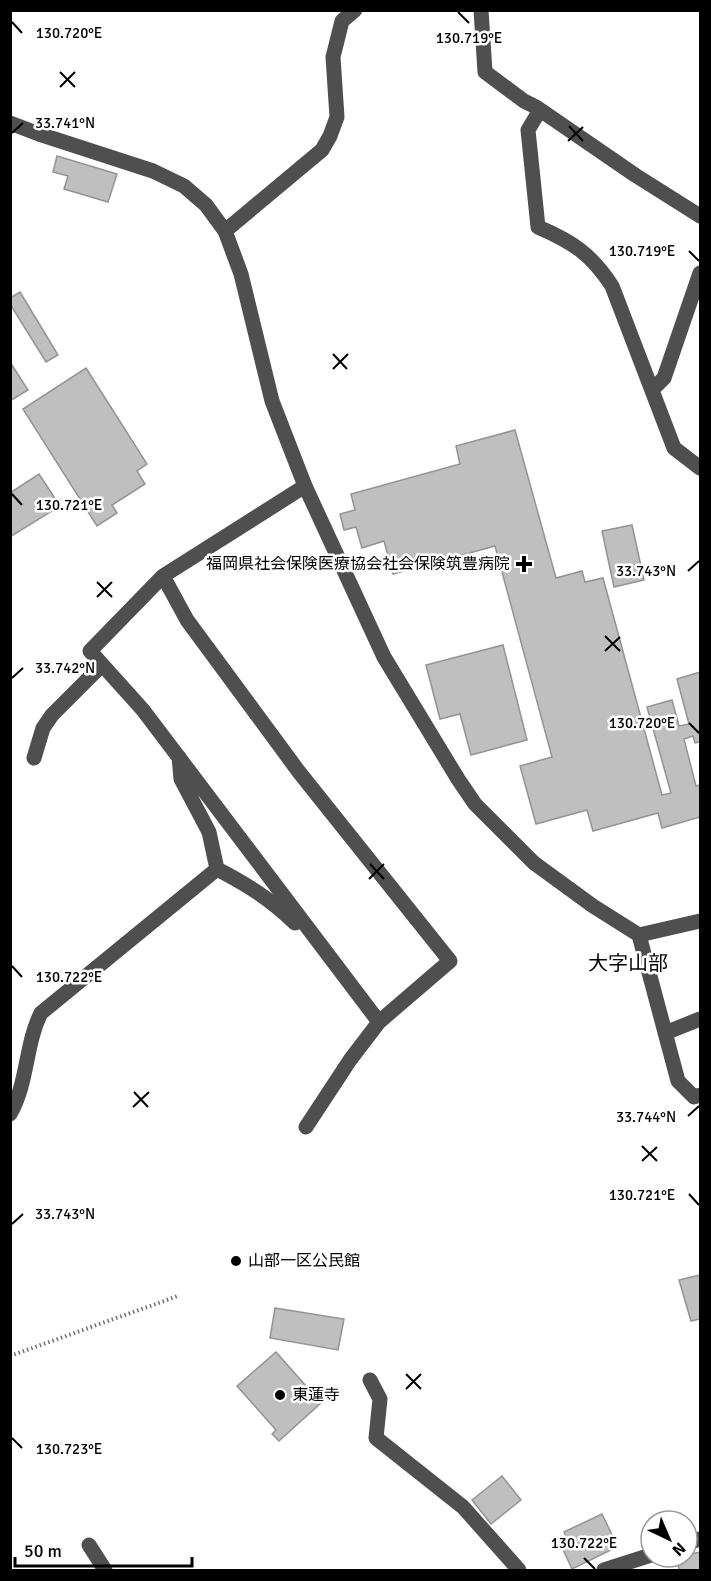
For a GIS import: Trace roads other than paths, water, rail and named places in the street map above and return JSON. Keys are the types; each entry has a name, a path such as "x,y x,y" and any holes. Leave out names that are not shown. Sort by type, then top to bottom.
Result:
{"street":[{"path":"225,231 322,150 337,117 333,57 342,21 355,10"},
{"path":"481,10 485,72 524,101 700,216"},
{"path":"540,110 528,130 538,226 574,244 600,267 612,286 674,447 700,468"},
{"path":"10,123 153,171 184,186 206,205 225,231 241,274 272,401 305,486 384,657 475,804 534,863 593,906 639,935 678,1081 694,1097 700,1095"},
{"path":"652,390 664,378 700,273"},
{"path":"305,486 163,576 90,651 143,710 179,756 379,1022"},
{"path":"163,576 187,620 299,772 450,961 379,1022 350,1060 306,1127"},
{"path":"34,758 43,729 52,715 102,664"},
{"path":"179,756 181,779 209,832 217,869"},
{"path":"217,869 249,885 283,911 326,952"},
{"path":"10,1114 18,1100 34,1028 41,1013 217,869"},
{"path":"639,935 700,921"},
{"path":"665,1033 700,1019"},
{"path":"370,1380 380,1399 376,1438 463,1507 519,1570"},
{"path":"89,1545 105,1570"},
{"path":"604,1570 639,1559"}],"place":[{"name":"福岡県社会保険医療協会社会保険筑豊病院","path":"524,564"},
{"name":"山部一区公民館","path":"236,1261"},
{"name":"東蓮寺","path":"280,1395"}],"district":[{"name":"大字山部","path":"628,963"}]}
